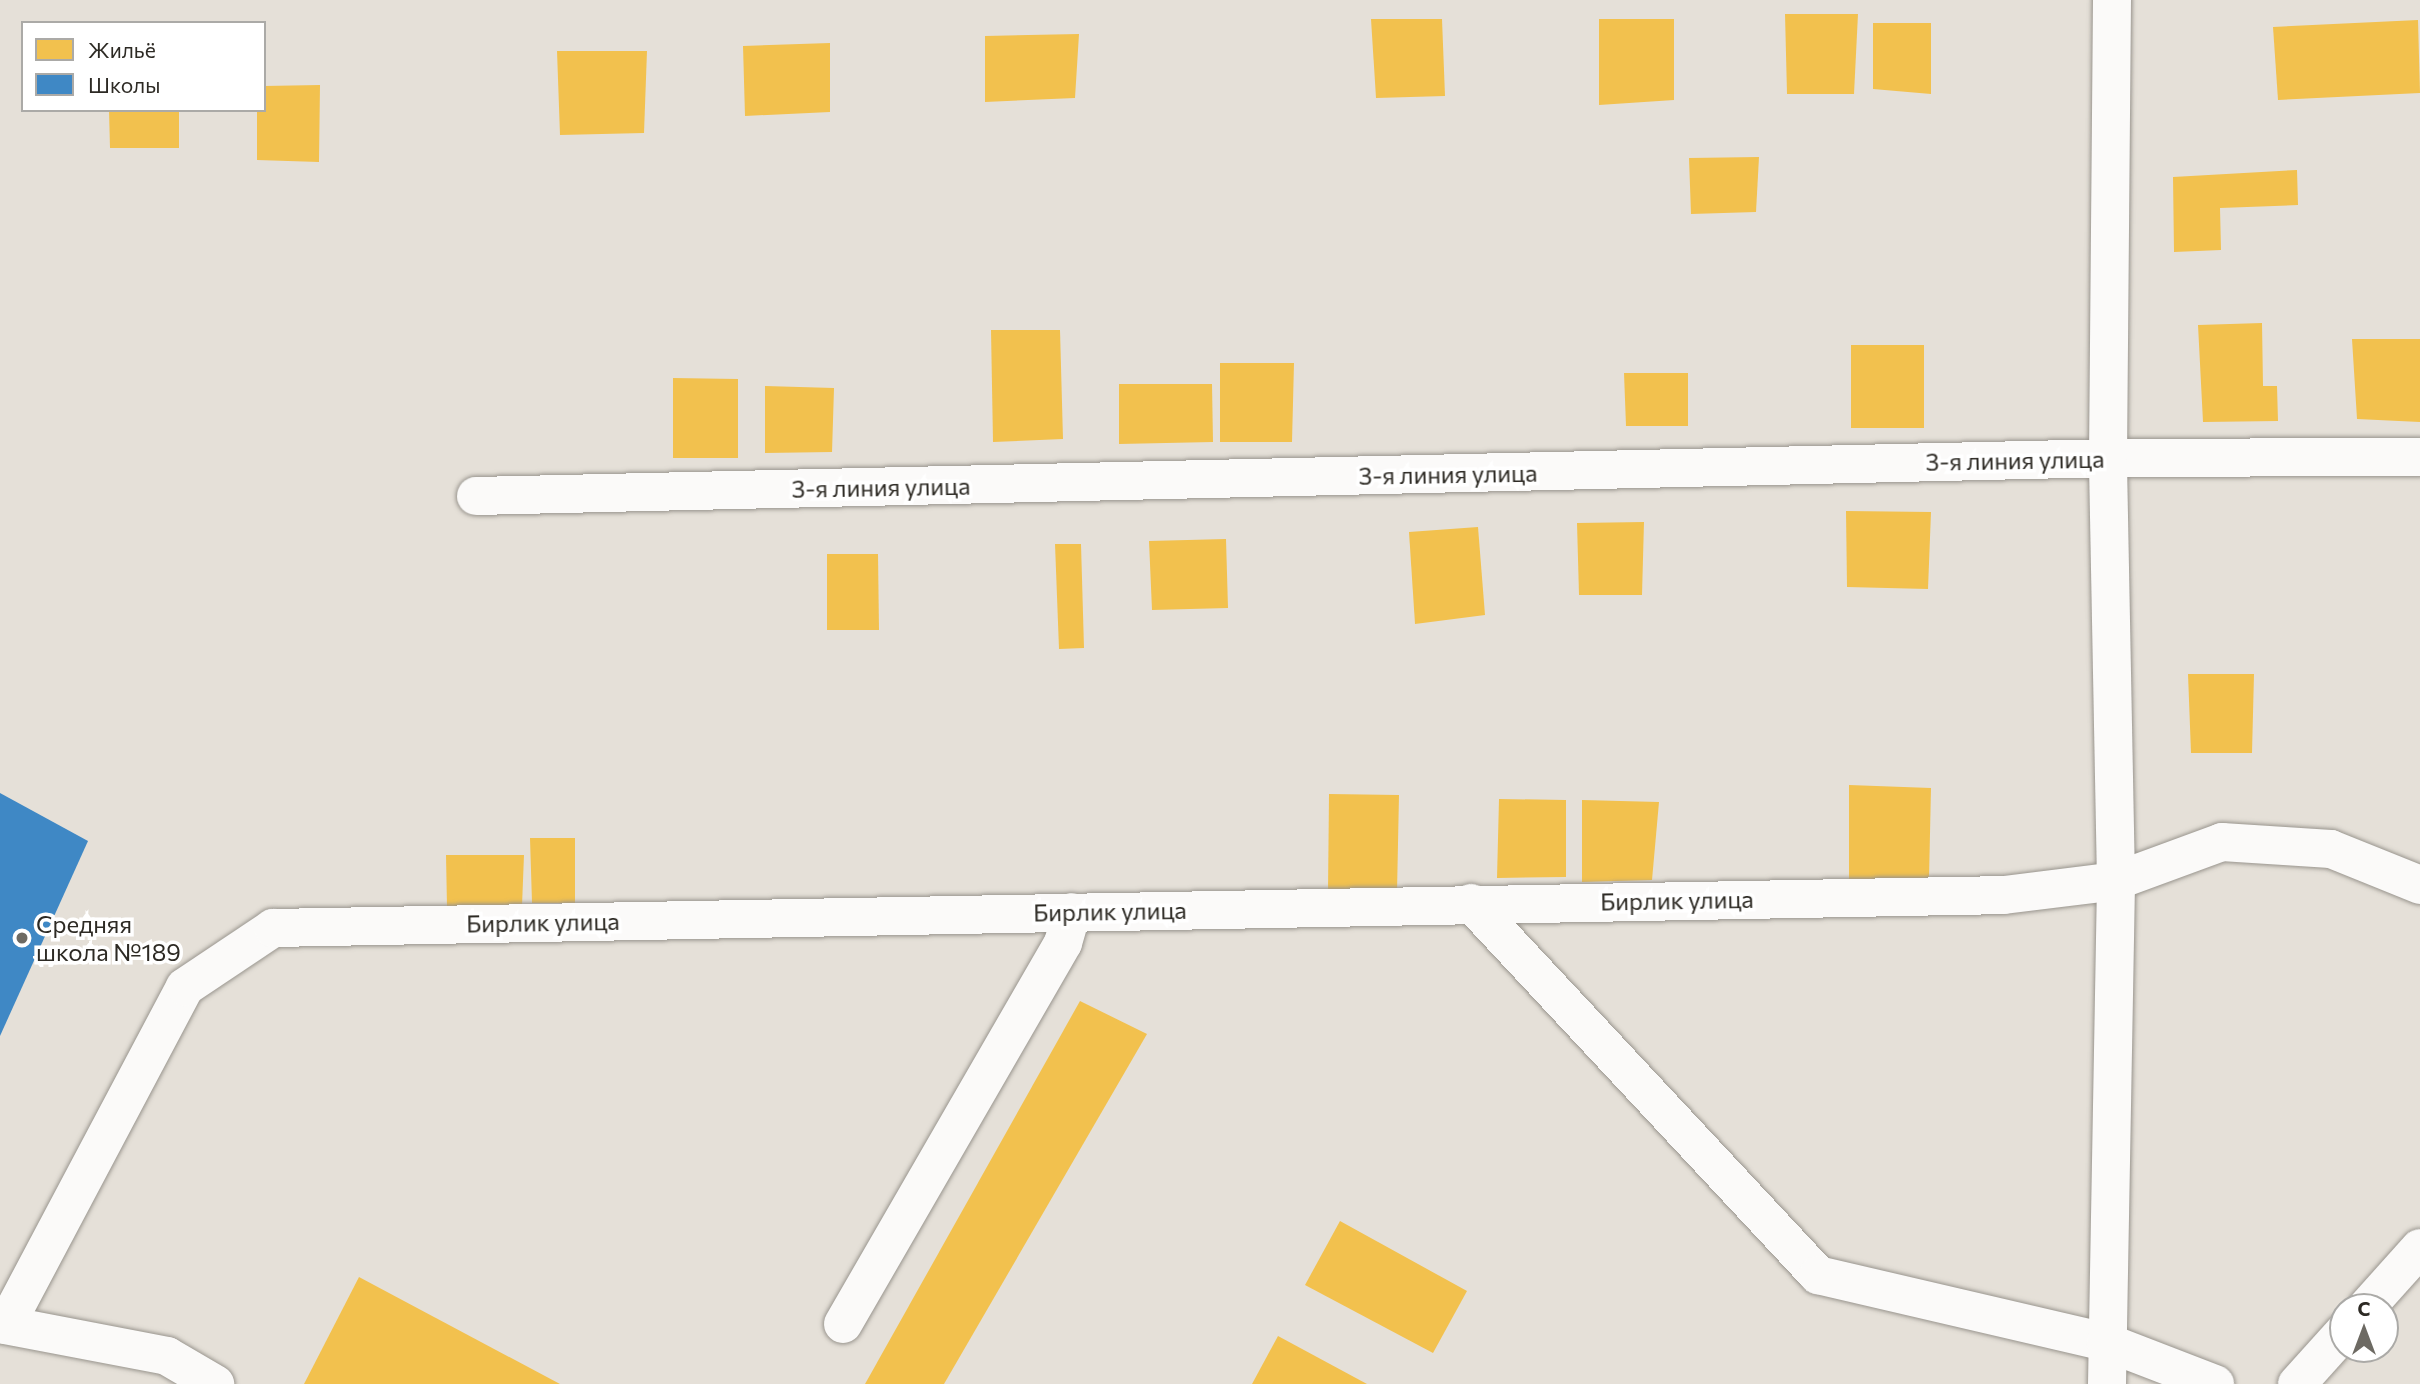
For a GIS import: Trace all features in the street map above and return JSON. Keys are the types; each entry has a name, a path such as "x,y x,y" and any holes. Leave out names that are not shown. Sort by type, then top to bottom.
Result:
{"street":[{"path":"2107,1384 2116,881 2108,458 2112,0"},
{"name":"3-я линия улица","path":"476,496 2108,458 2420,457"},
{"name":"Бирлик улица","path":"3,1324 186,987 273,928 1471,903 2004,895 2116,881 2222,842 2331,849 2420,885"},
{"path":"1471,903 1818,1275 2106,1342 2215,1384"},
{"path":"843,1324 1063,943 1072,912"},
{"path":"2380,1293 2420,1248"},
{"path":"3,1324 167,1356 215,1384"},
{"path":"2297,1384 2329,1349"}],"building: Жильё":[{"path":"1785,14 1858,14 1854,94 1787,94"},
{"path":"1371,19 1442,19 1445,96 1376,98"},
{"path":"1599,19 1674,19 1674,100 1599,105"},
{"path":"2418,20 2420,93 2278,100 2273,27"},
{"path":"1873,23 1931,23 1931,94 1873,89"},
{"path":"1079,34 1075,98 985,102 985,36"},
{"path":"830,43 830,112 745,116 743,46"},
{"path":"557,51 647,51 644,133 560,135"},
{"path":"320,85 319,162 257,160 257,112 266,112 266,86"},
{"path":"109,112 179,112 179,148 110,148"},
{"path":"1759,157 1756,212 1691,214 1689,158"},
{"path":"2297,170 2298,205 2220,208 2221,250 2174,252 2173,177"},
{"path":"2262,323 2263,386 2277,386 2278,421 2203,422 2198,325"},
{"path":"991,330 1060,330 1063,439 993,442"},
{"path":"2352,339 2420,339 2420,422 2357,419"},
{"path":"1851,345 1924,345 1924,428 1851,428"},
{"path":"1220,363 1294,363 1292,442 1220,442"},
{"path":"1624,373 1688,373 1688,426 1626,426"},
{"path":"673,378 738,379 738,458 673,458"},
{"path":"1119,384 1212,384 1213,442 1119,444"},
{"path":"765,386 834,388 832,452 765,453"},
{"path":"1846,511 1931,512 1928,589 1847,587"},
{"path":"1644,522 1642,595 1579,595 1577,523"},
{"path":"1478,527 1485,615 1415,624 1409,532"},
{"path":"1226,539 1228,608 1152,610 1149,541"},
{"path":"1055,544 1081,544 1084,648 1059,649"},
{"path":"827,554 878,554 879,630 827,630"},
{"path":"2188,674 2254,674 2252,753 2191,753"},
{"path":"1849,785 1931,788 1929,879 1849,879"},
{"path":"1329,794 1399,795 1397,892 1328,891"},
{"path":"1499,799 1566,800 1566,877 1497,878"},
{"path":"1582,800 1659,802 1652,880 1582,882"},
{"path":"530,838 575,838 575,903 532,903"},
{"path":"446,855 524,855 522,906 447,907"},
{"path":"1080,1001 1147,1034 944,1384 865,1384"},
{"path":"1340,1221 1467,1291 1433,1353 1305,1285"},
{"path":"359,1277 560,1384 304,1384"},
{"path":"1278,1336 1367,1384 1252,1384"}],"building: Школы":[{"name":"Средняя школа №189","path":"0,793 88,841 0,1036"}],"place":[{"name":"Средняя школа №189","path":"22,938"}]}
